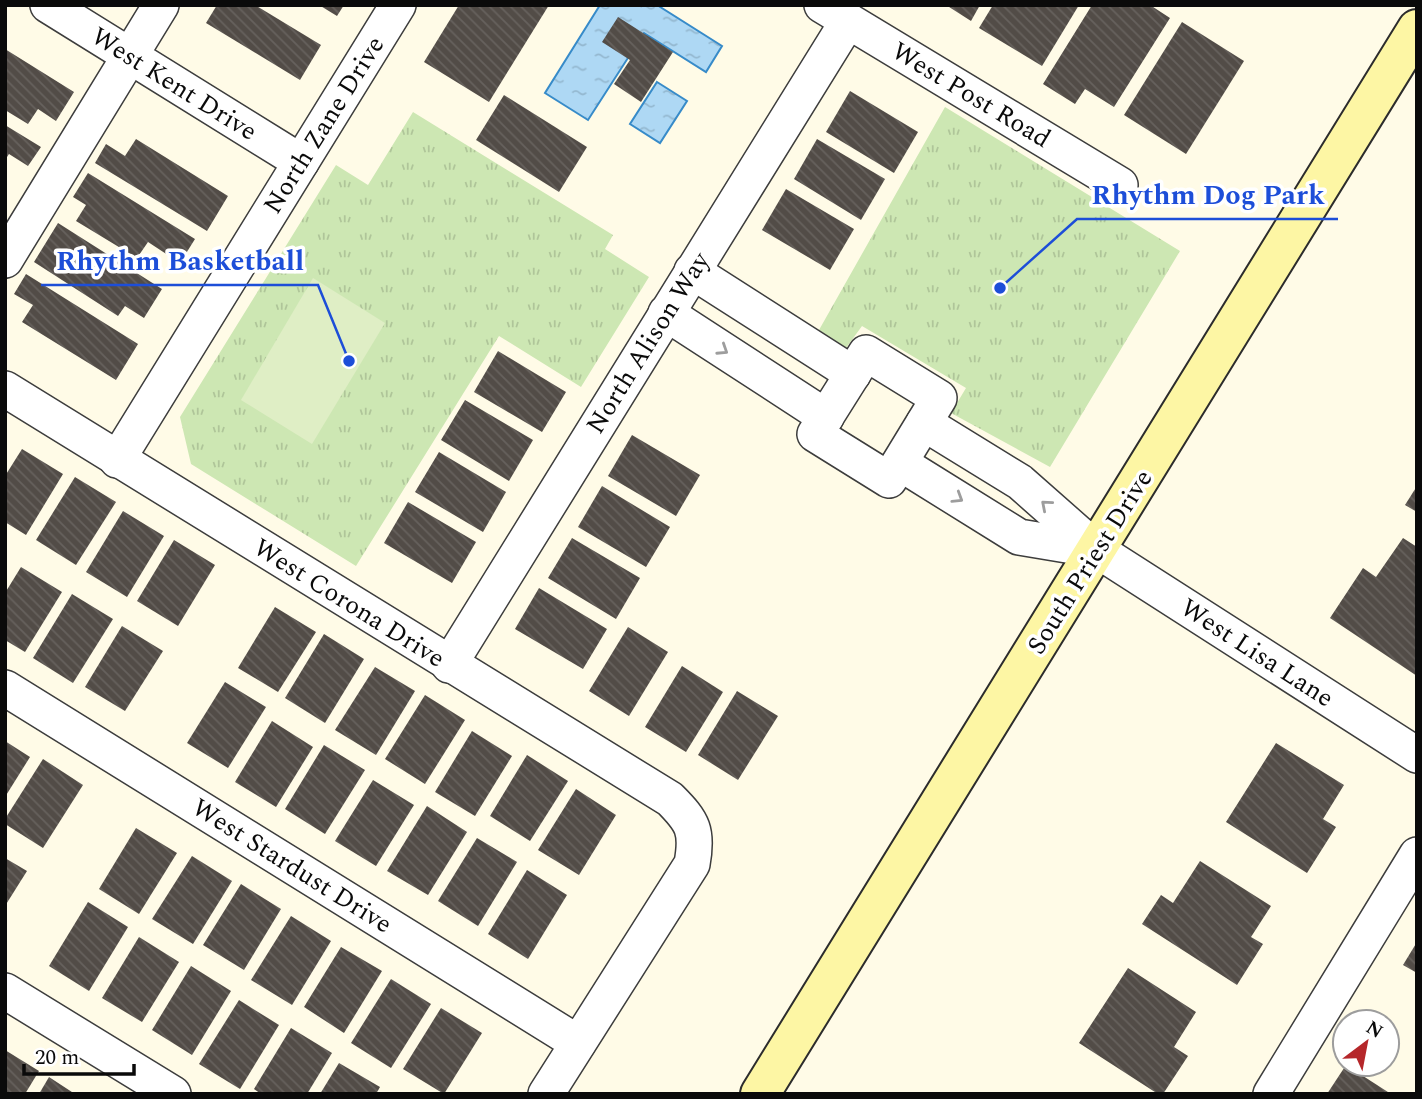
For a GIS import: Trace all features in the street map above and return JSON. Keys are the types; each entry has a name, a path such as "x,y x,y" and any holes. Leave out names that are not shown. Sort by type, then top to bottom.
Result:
{"main road":[{"name":"South Priest Drive","path":"760,1094 1417,29"}],"street":[{"name":"West Kent Drive","path":"48,5 301,162"},
{"path":"5,260 161,5"},
{"name":"North Zane Drive","path":"117,460 398,5"},
{"name":"West Post Road","path":"835,13 1121,185"},
{"name":"North Alison Way","path":"449,665 692,271 835,13"},
{"path":"692,271 853,374"},
{"path":"666,313 826,417"},
{"path":"866,353 939,398 889,480 816,434 853,374 866,353"},
{"name":"West Corona Drive","path":"5,389 670,799 690,820 696,843 692,864 578,1043"},
{"path":"924,424 1020,482 1097,550"},
{"path":"900,463 1019,537 1097,550"},
{"name":"West Lisa Lane","path":"1097,550 1417,755"},
{"name":"West Stardust Drive","path":"5,688 578,1043"},
{"path":"1271,1094 1417,855"},
{"path":"5,991 173,1094"},
{"path":"546,1094 578,1043"}],"green space":[{"path":"945,107 1180,251 1050,467 951,413 966,388 862,326 846,348 819,330"},
{"path":"413,112 613,235 605,249 649,277 581,387 499,336 356,566 191,464 180,417 336,165 368,185"},
{"path":"313,278 385,323 312,444 241,400"}],"water":[{"path":"600,5 657,5 722,46 706,72 644,33 588,120 545,93"},
{"path":"657,82 687,101 660,143 630,124"}],"building":[{"path":"217,5 255,5 321,45 300,80 206,23"},
{"path":"319,5 344,5 337,16"},
{"path":"459,5 549,5 489,102 424,62"},
{"path":"946,5 980,5 971,21"},
{"path":"993,5 1079,5 1042,66 979,28"},
{"path":"1092,5 1150,5 1170,18 1114,107 1085,89 1075,104 1043,84"},
{"path":"618,17 673,52 641,102 614,84 630,60 602,42"},
{"path":"1182,22 1244,61 1186,154 1124,115"},
{"path":"5,49 74,92 56,121 38,109 28,124 5,110"},
{"path":"850,91 918,132 894,173 826,132"},
{"path":"504,95 587,147 559,192 476,140"},
{"path":"5,125 41,147 28,166 9,154 5,160"},
{"path":"136,139 228,196 207,231 95,163 106,144 125,156"},
{"path":"817,139 885,179 861,220 794,179"},
{"path":"88,173 195,239 180,263 148,242 137,258 76,221 86,205 73,197"},
{"path":"786,189 854,229 830,270 762,230"},
{"path":"58,223 162,289 144,318 125,306 118,316 34,262"},
{"path":"26,274 138,344 116,380 22,322 33,305 14,294"},
{"path":"498,351 566,392 542,432 474,392"},
{"path":"465,400 533,440 509,481 441,440"},
{"path":"632,435 700,475 676,516 608,476"},
{"path":"22,449 63,474 26,535 5,522 5,476"},
{"path":"439,452 506,492 483,532 415,492"},
{"path":"75,477 116,502 76,565 36,540"},
{"path":"602,486 670,527 646,567 578,527"},
{"path":"1417,486 1417,512 1405,505"},
{"path":"408,502 476,542 452,583 384,543"},
{"path":"123,511 164,536 127,597 86,572"},
{"path":"572,538 640,578 616,619 548,578"},
{"path":"1403,538 1417,547 1417,676 1330,618 1363,568 1376,577"},
{"path":"174,540 215,565 178,626 137,601"},
{"path":"21,567 62,592 25,652 5,640 5,593"},
{"path":"539,588 607,629 583,669 515,629"},
{"path":"72,594 113,619 73,683 33,658"},
{"path":"275,607 316,632 278,692 238,668"},
{"path":"122,626 163,651 125,711 85,687"},
{"path":"628,627 668,652 629,716 589,691"},
{"path":"324,634 364,659 325,723 285,698"},
{"path":"682,666 723,692 686,752 645,727"},
{"path":"375,667 415,691 376,755 335,730"},
{"path":"225,682 266,707 228,768 187,743"},
{"path":"737,691 778,716 738,780 698,755"},
{"path":"425,695 465,720 425,784 385,759"},
{"path":"272,721 313,747 276,807 235,782"},
{"path":"472,731 512,756 475,816 435,792"},
{"path":"5,741 30,757 5,797"},
{"path":"1276,743 1344,785 1323,819 1336,827 1307,873 1226,822"},
{"path":"324,745 365,770 325,834 285,809"},
{"path":"527,755 568,781 530,841 490,816"},
{"path":"43,759 83,785 43,848 5,824 5,819"},
{"path":"373,780 414,805 376,866 335,841"},
{"path":"576,789 616,815 579,875 538,850"},
{"path":"427,806 467,832 428,895 387,871"},
{"path":"136,828 177,853 139,914 99,889"},
{"path":"477,838 517,862 478,926 438,901"},
{"path":"192,856 232,881 193,944 152,919"},
{"path":"5,858 27,871 5,906"},
{"path":"1200,861 1271,906 1251,937 1263,944 1237,985 1142,924 1161,895 1173,903"},
{"path":"527,870 567,895 528,959 488,934"},
{"path":"241,884 281,909 244,970 203,945"},
{"path":"88,902 128,927 89,991 49,966"},
{"path":"291,916 331,941 292,1005 251,980"},
{"path":"139,937 179,962 142,1022 102,998"},
{"path":"1417,942 1417,973 1403,965"},
{"path":"341,947 382,971 344,1033 304,1007"},
{"path":"191,966 231,991 192,1055 152,1030"},
{"path":"1128,968 1196,1012 1174,1047 1188,1056 1163,1094 1158,1094 1079,1043"},
{"path":"391,979 431,1004 391,1068 351,1043"},
{"path":"239,1000 279,1025 240,1089 199,1064"},
{"path":"441,1008 482,1033 444,1094 403,1069"},
{"path":"291,1028 332,1053 307,1094 261,1094 254,1089"},
{"path":"5,1050 39,1071 25,1094 5,1094"},
{"path":"339,1063 380,1087 376,1094 320,1094"},
{"path":"49,1077 75,1094 39,1094"},
{"path":"1337,1078 1366,1078 1391,1094 1327,1094"}],"place":[{"name":"Rhythm Dog Park","path":"1000,288"},
{"name":"Rhythm Basketball","path":"349,361"}]}
